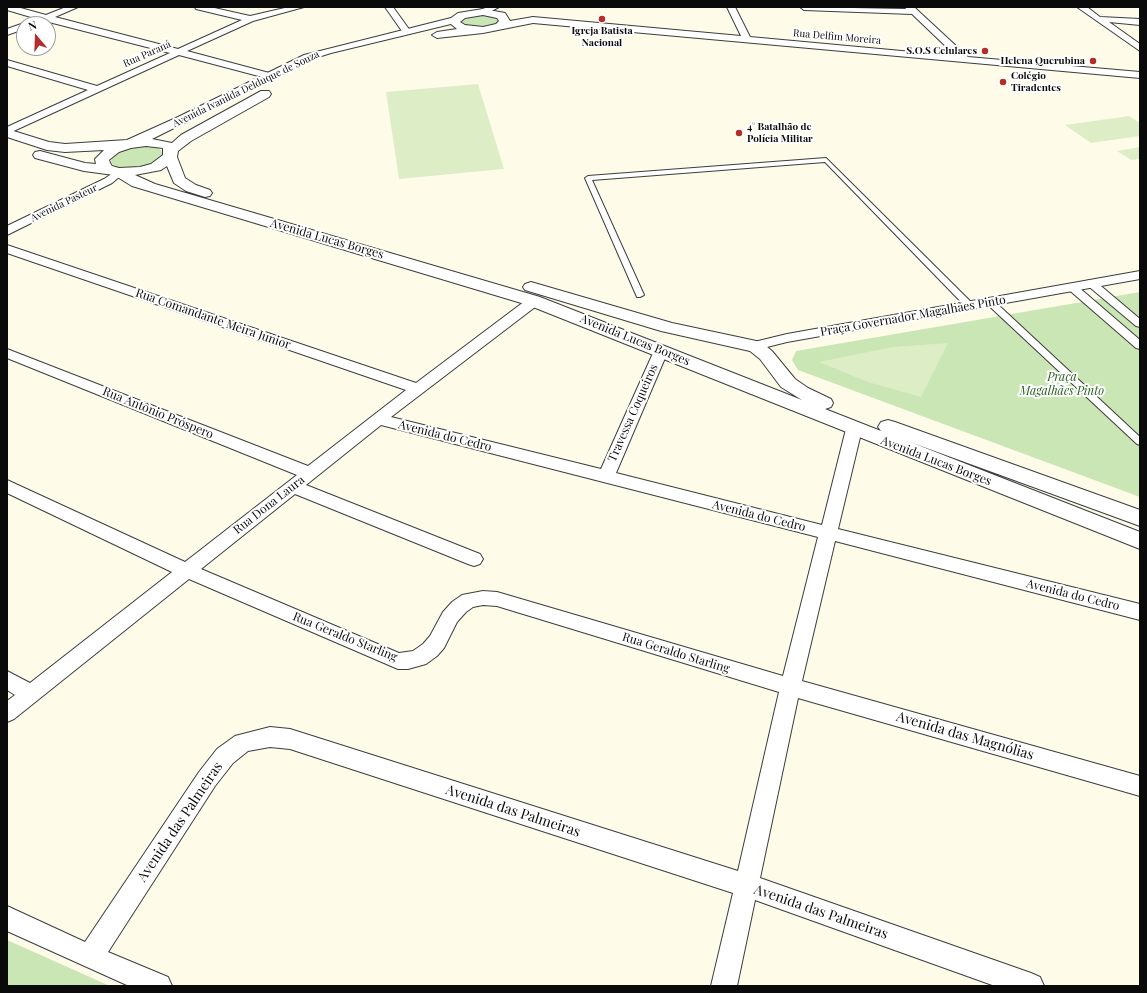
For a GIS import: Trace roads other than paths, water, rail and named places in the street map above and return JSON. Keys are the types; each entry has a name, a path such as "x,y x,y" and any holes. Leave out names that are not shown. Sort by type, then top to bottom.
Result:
{"street":[{"path":"51,16 74,7"},
{"path":"199,7 250,18"},
{"name":"Rua Paraná","path":"7,132 250,18 300,7"},
{"path":"389,7 407,32"},
{"path":"730,7 747,39"},
{"path":"804,7 912,10 965,59"},
{"path":"1081,7 1140,37"},
{"path":"7,8 38,16"},
{"name":"Avenida Ivanilda Delduque de Souza","path":"278,86 186,138 156,166 140,171 113,170 102,164 102,159 106,154 183,120 308,57 326,51 455,20 462,15 483,12 533,20"},
{"name":"Avenida Ivanilda Delduque de Souza","path":"292,79 323,62 350,53 437,35 476,30 500,14"},
{"path":"455,20 458,25 476,30"},
{"name":"Rua Delfim Moreira","path":"533,20 1140,75"},
{"path":"1104,20 1140,22"},
{"path":"1104,20 1140,48"},
{"path":"56,21 270,76"},
{"path":"7,63 96,89"},
{"path":"7,132 41,144 65,148 158,142 166,145 171,153"},
{"name":"Avenida Lucas Borges","path":"7,145 73,164 113,170 150,188 534,301 661,350 854,429 1140,541"},
{"name":"Avenida Lucas Borges","path":"171,153 179,180 184,184 202,192 667,327 729,342 755,346 762,350 788,383 801,392 824,403 1140,518"},
{"name":"Avenida Pasteur","path":"7,231 108,181 113,170"},
{"name":"Rua Comandante Meira Junior","path":"7,249 419,389"},
{"name":"Praça Governador Magalhães Pinto","path":"755,346 1140,275"},
{"path":"1091,284 1140,324"},
{"path":"1072,287 1140,346"},
{"name":"Rua Dona Laura","path":"7,713 185,570 378,419 534,301"},
{"path":"712,371 714,355 718,349 729,342"},
{"name":"Travessa Coqueiros","path":"606,476 661,350"},
{"name":"Rua Antônio Próspero","path":"7,353 309,473"},
{"path":"733,380 758,375 765,369 770,360"},
{"name":"Avenida do Cedro","path":"378,419 1140,612"},
{"path":"724,986 745,885 790,687 854,429"},
{"name":"Rua Geraldo Starling","path":"7,486 185,570 398,661 408,661 419,658 430,650 437,642 450,617 459,607 469,600 483,598 497,599 790,687"},
{"path":"293,486 474,559"},
{"path":"7,680 31,694"},
{"name":"Avenida das Magnólias","path":"790,687 1140,786"},
{"name":"Avenida das Palmeiras","path":"90,957 206,779 225,756 244,743 270,737 290,739 745,885 1031,986"},
{"path":"7,918 90,957 159,986"}],"lane":[{"path":"640,295 588,178 826,160 970,306"},
{"path":"990,302 1140,442"}],"place":[{"name":"Igreja Batista Nacional","path":"602,19"},
{"name":"S.O.S Celulares","path":"985,51"},
{"name":"Helena Querubina","path":"1093,61"},
{"name":"Colégio Tiradentes","path":"1003,82"},
{"name":"4° Batalhão de Polícia Militar","path":"739,133"}],"park label":[{"name":"Praça Magalhães Pinto","path":"1062,384"}]}
